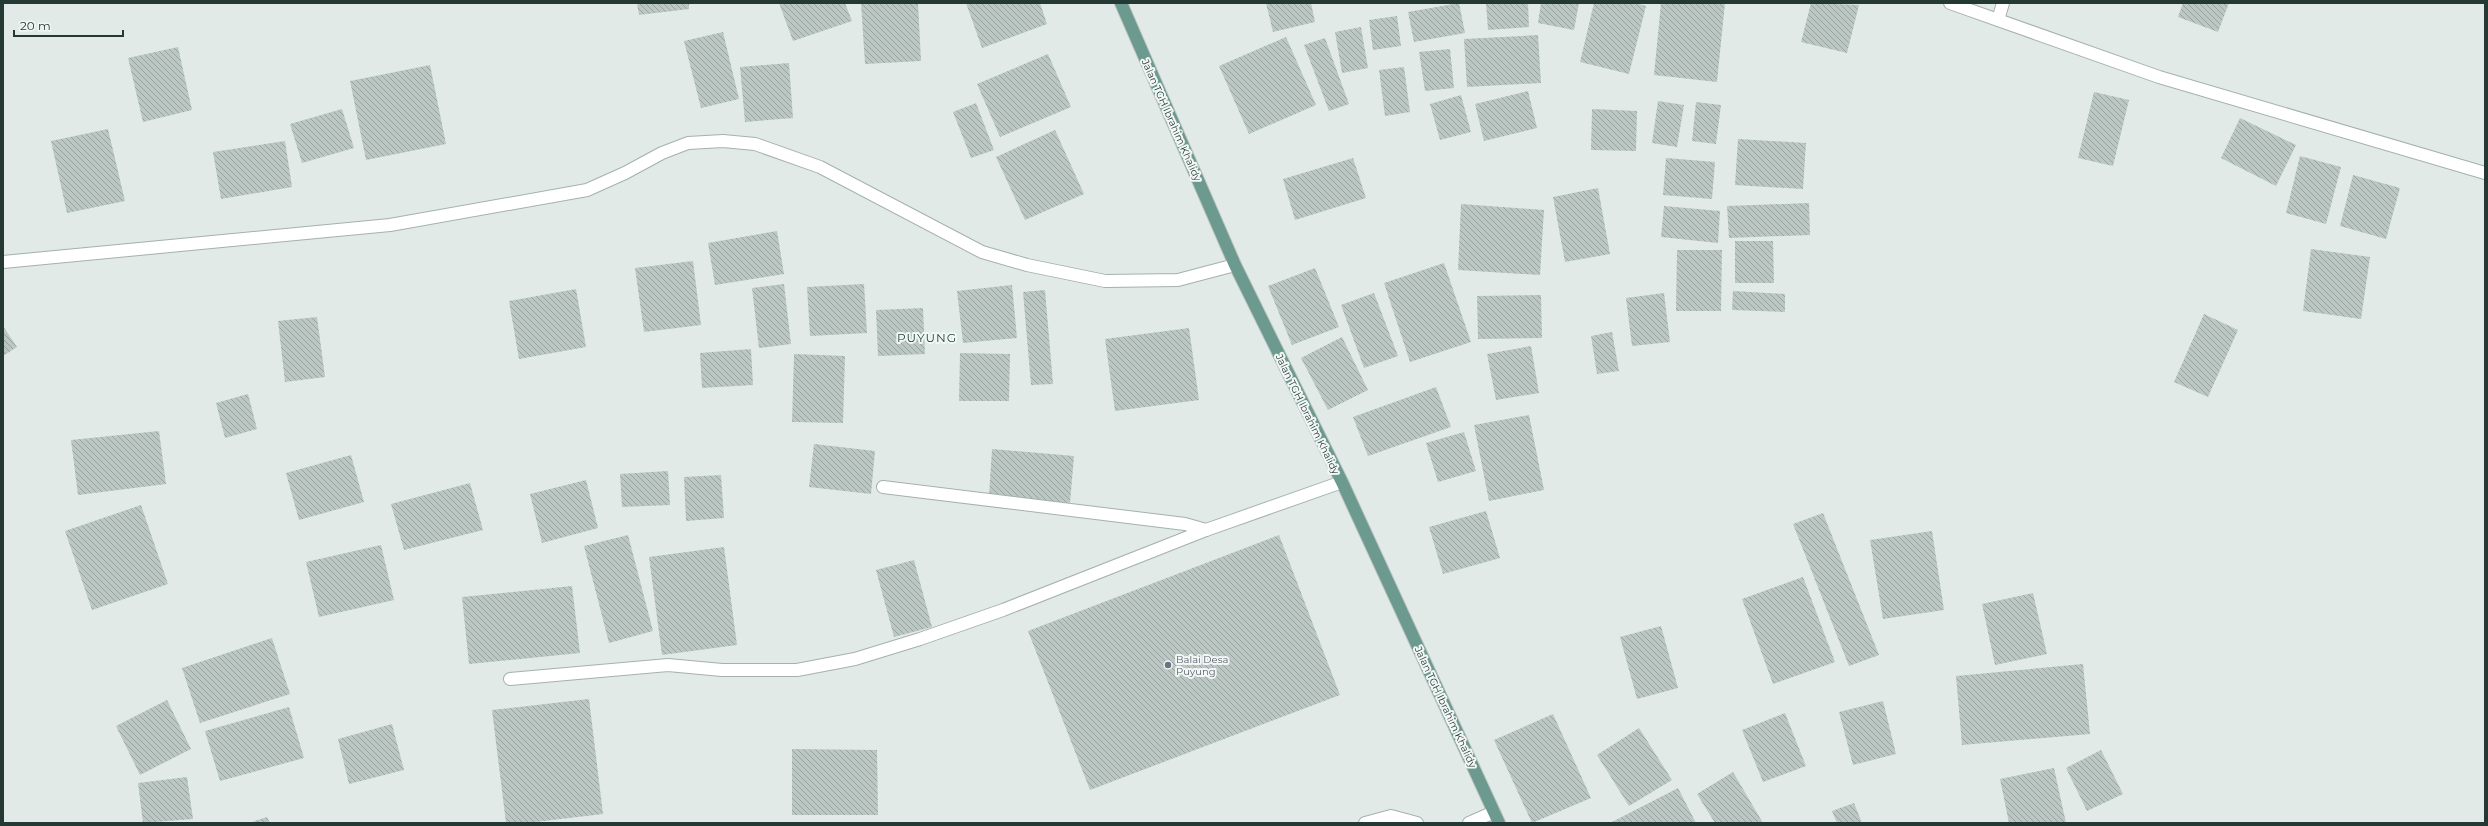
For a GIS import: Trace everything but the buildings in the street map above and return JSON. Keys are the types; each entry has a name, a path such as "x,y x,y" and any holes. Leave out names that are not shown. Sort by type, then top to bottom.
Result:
{"main road":[{"name":"Jalan TGH Ibrahim Khalidy","path":"1121,3 1235,265 1342,482 1499,823"}],"street":[{"path":"1950,3 2159,77 2485,173"},
{"path":"1998,20 2003,3"},
{"path":"3,262 390,225 587,190 625,173 662,153 688,143 723,141 755,144 820,167 982,252 1040,268 1105,281 1178,280 1235,265"},
{"path":"510,679 668,665 722,670 797,670 855,659 1003,610 1206,530 1342,482"},
{"path":"883,488 1185,524 1206,530"},
{"path":"1469,823 1494,812"},
{"path":"1365,823 1390,816 1417,823"}],"place":[{"name":"Balai Desa Puyung","path":"1168,665"}],"district":[{"name":"PUYUNG","path":"927,338"}]}
